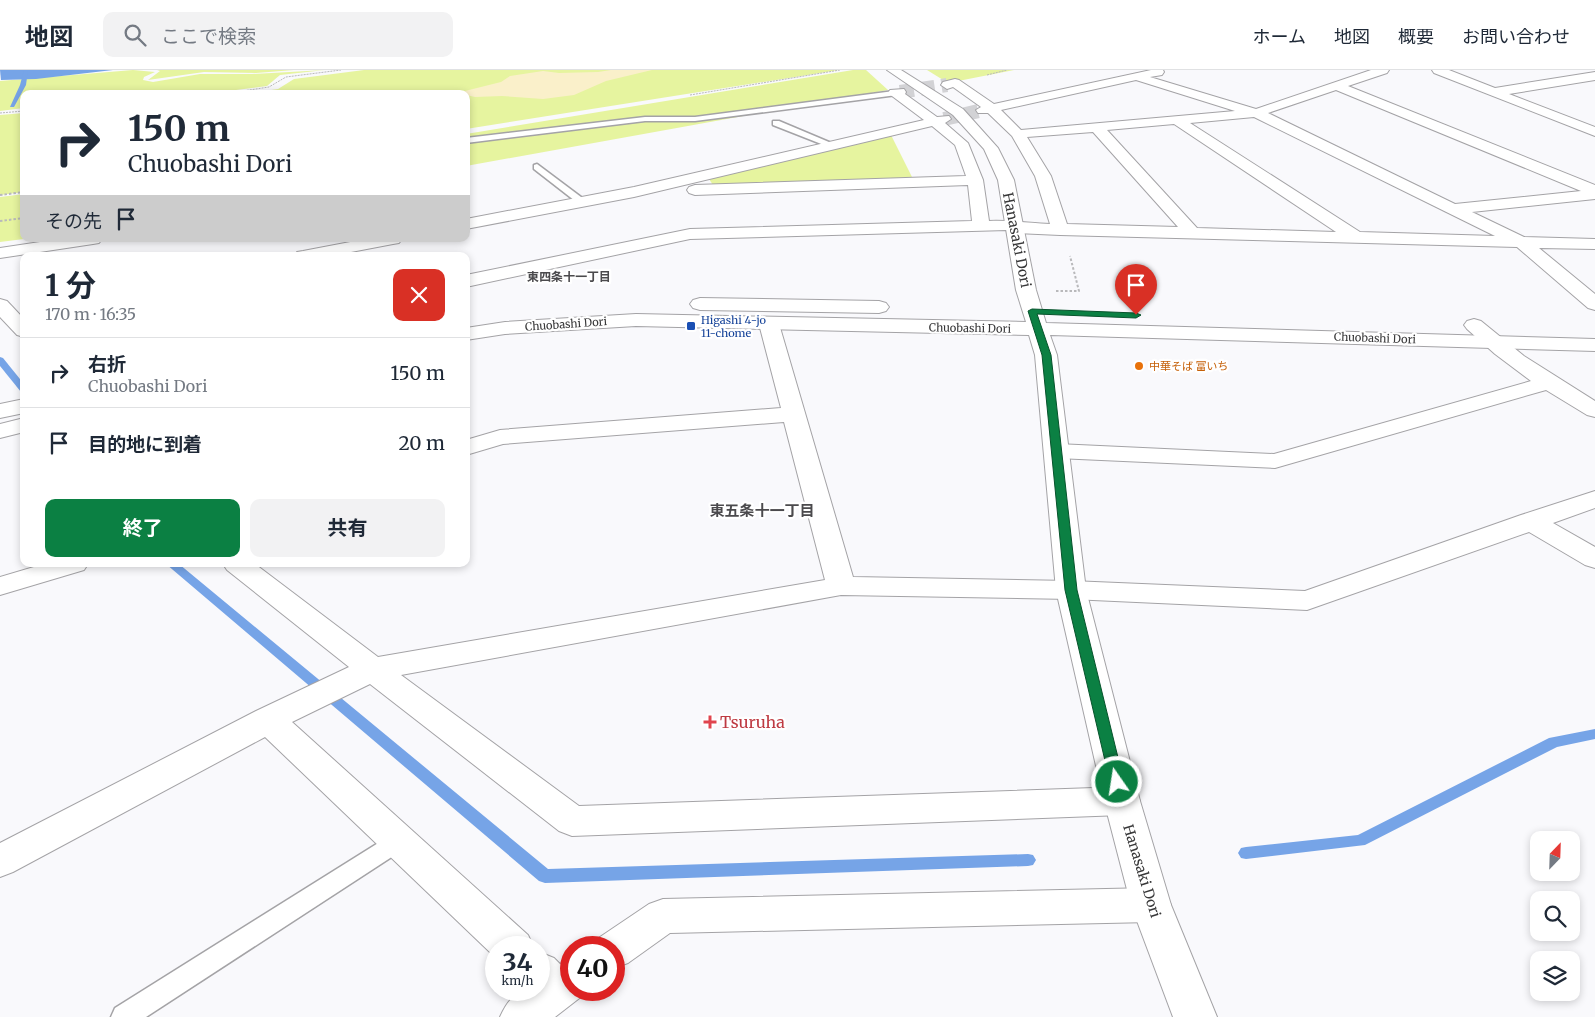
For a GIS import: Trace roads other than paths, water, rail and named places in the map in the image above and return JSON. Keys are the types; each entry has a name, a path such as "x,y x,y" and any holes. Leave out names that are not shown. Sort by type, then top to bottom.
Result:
{"street":[{"name":"Hanasaki Dori","path":"894,70 958,112 991,148 1006,180 1026,290 1046,355 1058,450 1071,590 1122,801 1151,905 1195,1017"},
{"path":"987,109 1140,78 1167,70"},
{"path":"1018,134 1098,129 1256,114 1383,70"},
{"path":"1438,70 1595,132"},
{"path":"1494,92 1595,76"},
{"path":"1140,78 1256,114 1523,243 1595,304"},
{"path":"948,85 955,83 1018,134 1043,176 1060,230"},
{"path":"1337,86 1595,192"},
{"path":"897,93 940,120 961,143 975,180 981,225"},
{"path":"470,223 634,192 940,120"},
{"path":"1178,121 1357,238"},
{"path":"1098,129 1193,234"},
{"path":"634,192 975,180"},
{"path":"1452,208 1595,192"},
{"path":"470,280 690,234 981,225 1060,230 1595,244"},
{"path":"0,253 73,242"},
{"path":"323,252 372,242"},
{"name":"Chuobashi Dori","path":"470,315 505,311 617,304 746,304 1035,320 1492,342 1595,345"},
{"path":"8,311 20,326"},
{"name":"Chuobashi Dori","path":"470,333 505,328 636,320 769,324 1035,320 1595,327"},
{"path":"769,324 841,586"},
{"path":"1474,325 1492,342 1548,383 1595,410"},
{"path":"1058,450 1275,461 1548,383"},
{"path":"0,412 20,407"},
{"path":"470,447 500,437 794,414"},
{"path":"0,431 20,426"},
{"path":"0,861 282,713 358,676 841,586 1071,590 1307,601 1595,499"},
{"path":"1530,521 1595,559"},
{"path":"0,586 64,567"},
{"path":"240,567 358,676 572,821 1122,801"},
{"path":"282,713 399,841 501,936"},
{"path":"625,942 663,916 1151,905"},
{"path":"522,1017 556,980"}],"lane":[{"path":"470,141 638,120 694,119 897,93"},
{"path":"776,123 832,145"},
{"path":"537,167 582,202"},
{"path":"124,1017 399,841"}],"water":[{"path":"0,70 113,70 36,79 1,80"}],"waterway":[{"path":"20,90 26,70"},
{"path":"12,106 20,91"},
{"path":"0,360 20,385"},
{"path":"176,567 545,876 1028,860"},
{"path":"1246,853 1360,841 1554,742 1595,734"}],"tunnel":[{"path":"900,92 947,85"},
{"path":"944,119 983,110"}],"place":[{"name":"Higashi 4-jo 11-chome","path":"691,326"},
{"name":"中華そば 富いち","path":"1139,366"},
{"name":"Tsuruha","path":"710,722"}],"district":[{"name":"東四条十一丁目","path":"569,276"},
{"name":"東五条十一丁目","path":"762,510"}]}
